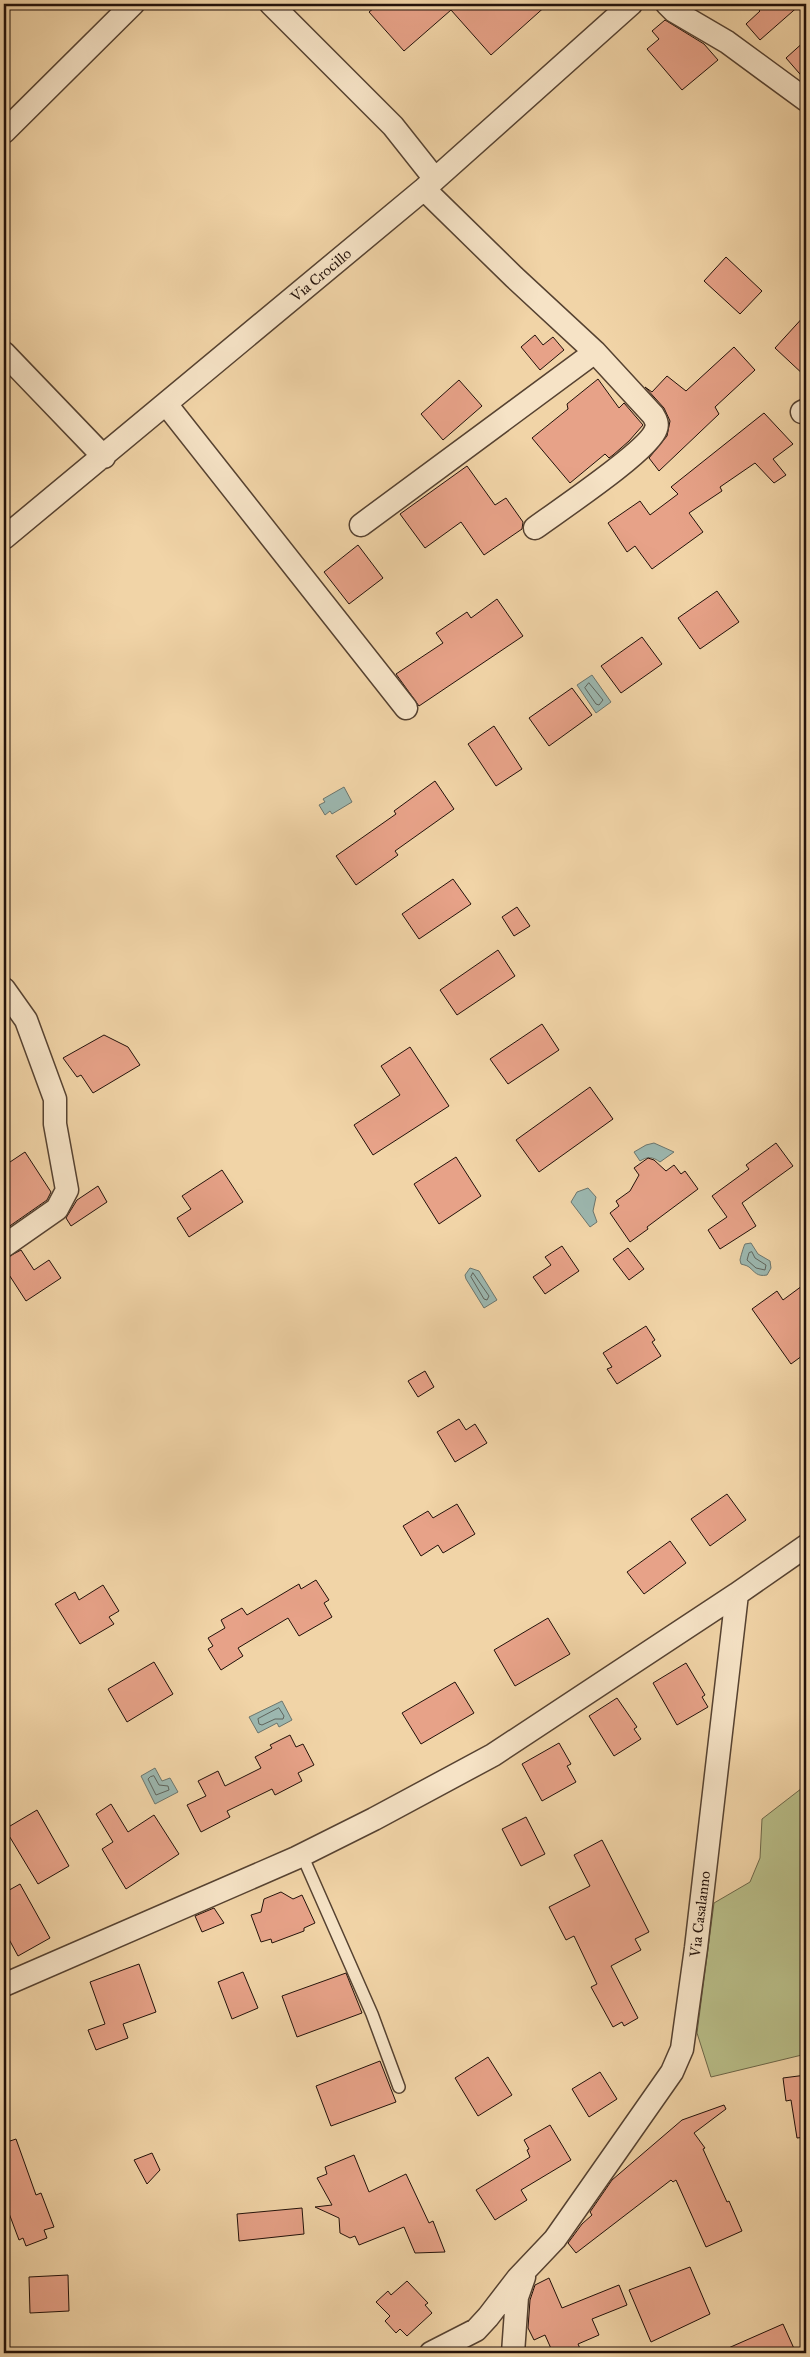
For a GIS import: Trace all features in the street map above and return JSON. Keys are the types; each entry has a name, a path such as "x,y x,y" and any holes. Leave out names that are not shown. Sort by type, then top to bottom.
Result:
{"street":[{"path":"4,132 133,4"},
{"path":"271,4 392,126 429,184 514,278 595,352 653,415 658,424 656,431 640,451 535,528"},
{"name":"Via Crocillo","path":"4,538 104,457 429,184 631,4"},
{"path":"667,4 674,12 727,42 806,100"},
{"path":"361,525 595,352"},
{"path":"4,353 104,457"},
{"path":"166,404 406,708"},
{"path":"4,989 26,1020 55,1099 55,1124 67,1190 57,1209 4,1246"},
{"path":"4,1985 302,1855 374,1819 493,1755 737,1594 806,1546"},
{"name":"Via Casalanno","path":"431,2353 476,2330 555,2239 672,2072 682,2048 737,1594"},
{"path":"513,2353 517,2297 528,2269"}],"lane":[{"path":"302,1855 372,2014 399,2086"}],"green space":[{"path":"806,1785 806,2054 711,2077 697,2033 714,1903 750,1882 760,1858 762,1819"}],"water":[{"path":"592,675 611,702 596,713 577,685"},
{"path":"344,787 352,802 332,814 330,811 325,815 319,805 325,802 323,799"},
{"path":"654,1143 674,1152 660,1162 650,1158 640,1161 634,1152"},
{"path":"588,1188 596,1197 593,1211 597,1222 590,1227 571,1202 577,1192"},
{"path":"751,1243 758,1254 770,1261 771,1268 767,1275 758,1275 748,1266 741,1264 740,1260 744,1245"},
{"path":"470,1268 479,1271 497,1300 484,1308 466,1279 465,1275"},
{"path":"282,1701 292,1720 279,1727 277,1723 258,1733 249,1717"},
{"path":"155,1768 162,1781 170,1778 178,1792 155,1804 141,1776"}],"building":[{"path":"379,4 548,4 491,55 451,10 404,51 369,12"},
{"path":"753,4 801,4 760,40 746,24 760,11"},
{"path":"665,20 704,44 718,60 682,90 647,49 659,39 652,31"},
{"path":"806,40 806,81 786,58"},
{"path":"726,257 762,291 740,314 704,281"},
{"path":"806,314 806,377 775,348"},
{"path":"535,335 543,345 553,337 564,350 540,370 521,347"},
{"path":"734,347 755,370 715,407 719,414 659,471 649,458 667,436 670,421 664,408 645,387 652,392 667,376 686,391"},
{"path":"598,379 619,408 624,403 643,425 613,455 609,458 605,454 570,483 532,438 568,409 567,404"},
{"path":"459,380 482,406 443,440 421,414"},
{"path":"764,413 793,444 773,459 786,475 774,483 755,463 720,487 722,491 689,513 703,532 652,569 635,546 627,552 608,523 640,501 650,515 678,494 671,487"},
{"path":"467,466 495,505 506,498 523,522 522,529 484,555 461,522 425,548 400,514"},
{"path":"358,545 383,578 349,604 324,572"},
{"path":"717,591 739,622 700,649 678,618"},
{"path":"497,599 523,636 419,706 396,674 443,643 436,633 467,612 471,618"},
{"path":"642,637 662,664 621,693 601,666"},
{"path":"572,688 592,715 549,746 529,718"},
{"path":"494,726 522,769 496,786 468,744"},
{"path":"435,781 454,809 395,851 398,855 356,885 336,856 396,814 394,811"},
{"path":"453,879 471,904 419,939 402,914"},
{"path":"517,907 530,926 514,936 502,917"},
{"path":"498,950 515,976 457,1015 440,990"},
{"path":"542,1024 559,1050 508,1084 490,1059"},
{"path":"104,1035 128,1047 140,1065 93,1093 81,1075 77,1077 63,1058"},
{"path":"410,1047 449,1106 373,1155 354,1125 400,1095 381,1066"},
{"path":"590,1087 613,1119 539,1172 516,1140"},
{"path":"776,1143 793,1166 742,1203 756,1226 720,1249 708,1230 727,1217 712,1196 749,1169 746,1165"},
{"path":"25,1152 51,1192 47,1200 4,1230 4,1166"},
{"path":"456,1157 481,1196 439,1224 414,1184"},
{"path":"648,1158 654,1160 666,1171 674,1165 681,1174 685,1171 698,1189 630,1242 610,1213 619,1206 616,1201 630,1191 639,1175 634,1168"},
{"path":"222,1170 243,1202 189,1237 177,1218 191,1209 182,1196"},
{"path":"98,1186 107,1202 71,1226 66,1218 77,1200"},
{"path":"562,1246 579,1271 545,1294 533,1277 551,1265 545,1257"},
{"path":"628,1248 644,1269 629,1280 613,1259"},
{"path":"21,1250 34,1270 49,1260 61,1278 26,1301 4,1267 4,1259"},
{"path":"806,1283 806,1353 791,1364 752,1309 777,1291 783,1300"},
{"path":"646,1326 655,1340 652,1342 661,1356 617,1384 607,1369 612,1367 603,1353"},
{"path":"425,1371 434,1387 418,1397 408,1381"},
{"path":"459,1419 466,1430 475,1424 487,1443 455,1462 437,1432"},
{"path":"727,1494 746,1520 710,1546 691,1519"},
{"path":"457,1504 475,1534 443,1553 438,1545 421,1556 403,1526 428,1511 433,1518"},
{"path":"670,1541 686,1563 644,1594 627,1572"},
{"path":"316,1580 329,1600 324,1603 332,1617 299,1636 288,1618 238,1648 243,1656 221,1670 208,1649 213,1646 208,1638 225,1628 221,1620 242,1608 247,1615 299,1584 301,1589"},
{"path":"103,1585 119,1611 109,1617 114,1624 80,1644 55,1604 75,1592 79,1600"},
{"path":"548,1618 570,1654 515,1686 494,1650"},
{"path":"154,1662 173,1694 127,1722 108,1689"},
{"path":"686,1663 705,1695 702,1697 708,1707 677,1725 653,1683"},
{"path":"455,1682 474,1713 421,1744 402,1713"},
{"path":"617,1698 637,1727 634,1729 641,1739 614,1756 589,1716"},
{"path":"290,1735 296,1747 303,1744 314,1765 298,1773 302,1781 275,1795 272,1789 227,1811 230,1817 201,1832 187,1805 206,1796 198,1781 218,1771 225,1786 261,1768 255,1757 272,1748 270,1745"},
{"path":"559,1743 571,1764 567,1766 576,1782 542,1801 522,1764"},
{"path":"111,1804 128,1832 154,1815 179,1854 126,1889 102,1849 113,1842 96,1814"},
{"path":"37,1810 69,1866 38,1884 5,1829"},
{"path":"526,1817 545,1854 521,1866 502,1829"},
{"path":"602,1840 649,1932 635,1939 641,1950 611,1966 638,2018 624,2026 622,2022 613,2027 591,1987 597,1984 574,1936 566,1940 549,1907 590,1886 574,1855"},
{"path":"20,1884 50,1938 18,1956 4,1930 4,1893"},
{"path":"281,1892 293,1899 302,1895 315,1923 304,1928 304,1931 272,1943 271,1939 261,1942 251,1915 261,1912 264,1899"},
{"path":"214,1908 224,1923 202,1932 195,1916"},
{"path":"139,1964 156,2012 123,2024 128,2038 96,2050 88,2030 105,2024 90,1982"},
{"path":"243,1972 258,2008 232,2019 218,1982"},
{"path":"346,1973 362,2013 297,2037 282,1996"},
{"path":"488,2057 512,2095 478,2116 455,2078"},
{"path":"380,2061 396,2102 331,2126 316,2086"},
{"path":"600,2072 617,2099 589,2117 572,2089"},
{"path":"806,2075 806,2137 797,2138 791,2100 786,2101 783,2078"},
{"path":"724,2105 726,2109 694,2133 705,2148 703,2149 742,2231 706,2247 676,2180 673,2182 671,2180 576,2253 568,2243 582,2224 592,2215 590,2212 612,2180 682,2120"},
{"path":"550,2125 571,2160 521,2190 527,2200 495,2220 476,2190 530,2157 527,2150 529,2149 524,2140"},
{"path":"16,2139 36,2195 41,2193 54,2227 44,2230 47,2238 26,2246 23,2238 19,2240 4,2200 4,2143"},
{"path":"152,2153 160,2170 147,2184 134,2160"},
{"path":"354,2155 369,2192 406,2174 429,2223 433,2221 445,2252 415,2253 404,2227 359,2245 355,2236 350,2238 340,2233 339,2218 315,2207 332,2205 317,2178 327,2174 325,2167"},
{"path":"302,2208 304,2234 239,2241 237,2214"},
{"path":"690,2267 710,2314 651,2342 629,2290"},
{"path":"68,2275 69,2311 30,2313 29,2277"},
{"path":"549,2278 562,2308 619,2285 627,2305 592,2319 599,2335 578,2344 582,2353 553,2353 545,2335 534,2340 528,2328 530,2300 535,2285"},
{"path":"407,2281 428,2303 425,2305 432,2313 407,2336 400,2329 396,2333 385,2321 390,2316 376,2302 388,2291 391,2295"},
{"path":"783,2324 796,2353 717,2353"}]}
